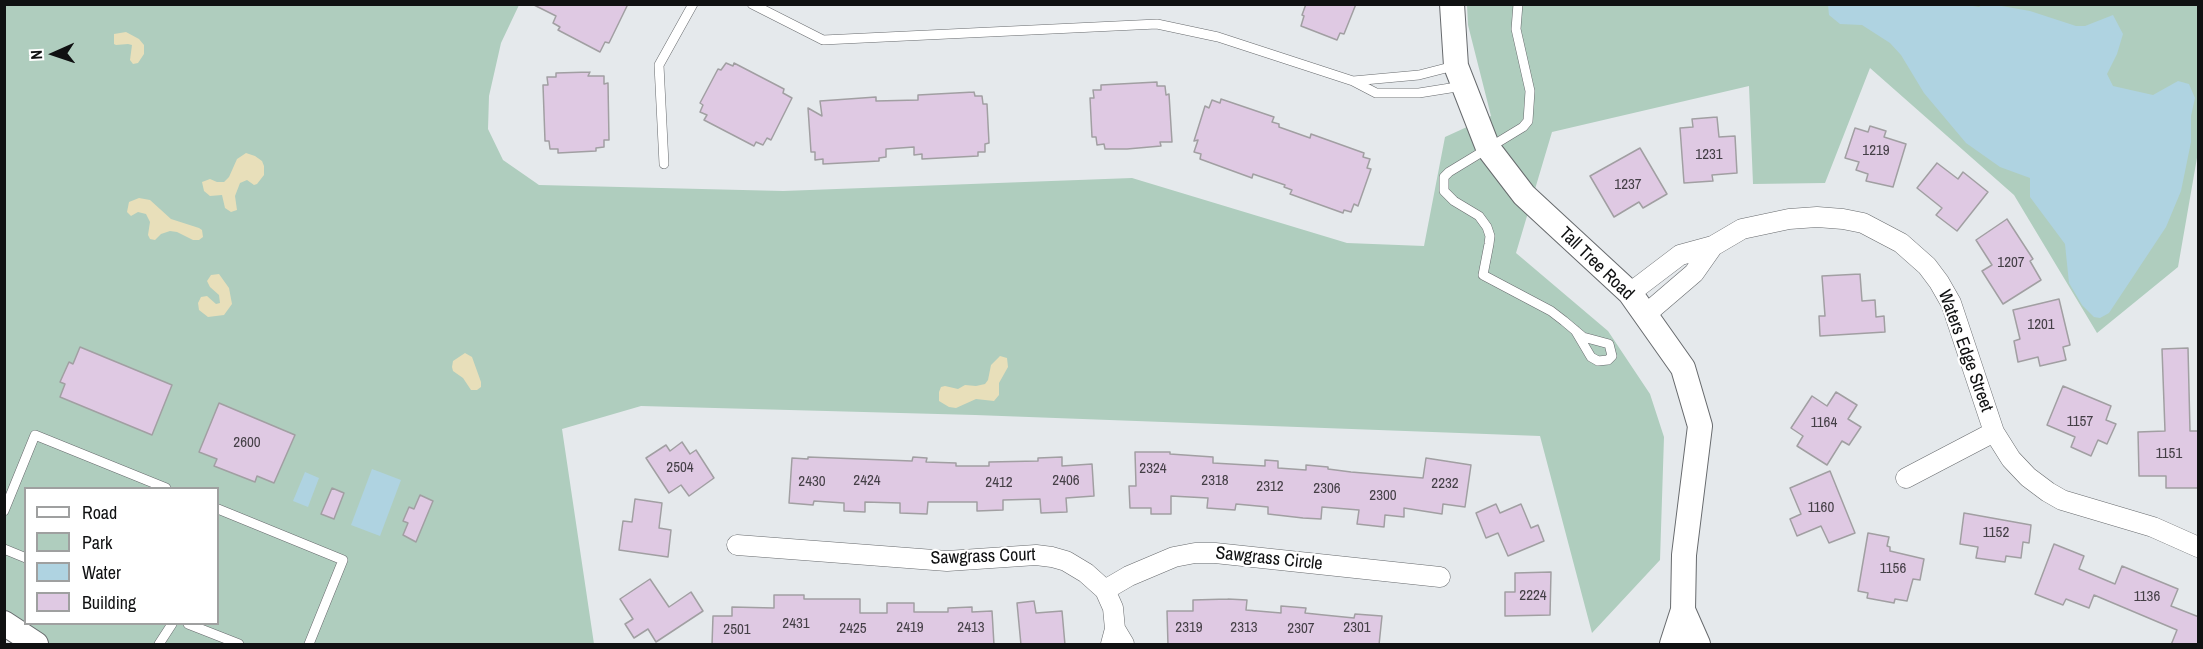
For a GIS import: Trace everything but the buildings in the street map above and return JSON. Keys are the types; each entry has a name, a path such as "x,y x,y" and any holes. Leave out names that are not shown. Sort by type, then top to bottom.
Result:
{"street":[{"name":"Tall Tree Road","path":"1452,4 1460,76 1488,148 1524,195 1630,293 1683,368 1700,426 1684,555 1683,610 1672,645"},
{"name":"Waters Edge Street","path":"1713,246 1742,229 1789,219 1817,217 1863,223 1901,243 1927,266 1951,303 1994,432 2011,459 2028,477 2062,500 2153,527 2199,547"},
{"path":"1630,293 1680,255 1713,246"},
{"path":"1645,315 1694,273 1713,246"},
{"path":"1906,478 1994,432"},
{"name":"Sawgrass Court","path":"737,545 947,561 1052,556 1086,573 1105,590"},
{"name":"Sawgrass Circle","path":"1105,590 1129,576 1174,557 1195,553 1215,553 1440,577"},
{"path":"1105,590 1113,608 1117,639"},
{"name":"Tall Tree Road","path":"1683,610 1698,645"},
{"path":"4,623 36,645"}],"lane":[{"path":"664,164 658,65 693,4"},
{"path":"752,4 823,40 1157,24 1218,37 1353,81 1376,93 1406,94 1460,76"},
{"path":"1518,4 1516,29 1530,81 1530,114 1523,127 1449,172 1444,177 1444,191 1479,216 1486,227 1490,236 1483,275 1551,311 1575,330"},
{"path":"1353,81 1419,75 1460,76"},
{"path":"1405,76 1406,94"},
{"path":"4,511 35,435 161,487"},
{"path":"219,509 344,560 309,645"},
{"path":"4,549 24,557"},
{"path":"159,645 171,625"},
{"path":"190,625 239,645"}],"green space":[{"path":"4,5 519,5 501,43 489,96 488,129 503,160 539,185 783,191 1132,178 1347,243 1424,246 1445,137 1491,116 1468,25 1467,5 2198,5 2198,152 2178,267 2097,333 2014,195 1870,68 1825,183 1753,184 1749,86 1552,132 1516,253 1608,331 1650,394 1664,437 1660,560 1592,633 1540,436 975,415 641,406 562,429 594,644 11,644 4,599"}],"sand":[{"path":"126,32 139,39 144,45 144,54 138,63 133,64 130,60 132,45 114,44 114,34"},
{"path":"246,153 262,161 264,175 254,185 247,180 240,183 235,196 237,210 231,212 225,208 222,195 210,196 204,191 202,182 210,179 224,182 229,177 237,159"},
{"path":"139,198 150,200 171,219 199,228 202,230 203,237 193,240 170,231 161,234 155,240 150,239 148,235 150,222 146,214 138,212 131,216 127,212 129,202"},
{"path":"219,274 229,288 232,304 224,315 208,317 199,310 198,303 201,297 207,296 216,304 220,303 219,295 207,281 211,275"},
{"path":"465,353 472,357 481,382 481,387 477,390 471,390 463,378 453,371 453,361"},
{"path":"1000,356 1007,358 1008,367 999,383 999,395 994,401 976,399 956,408 939,401 941,387 958,389 965,385 985,384 991,365"}],"water":[{"path":"1960,4 1979,7 1996,5 2030,11 2076,26 2085,26 2113,15 2123,34 2117,54 2107,74 2113,86 2153,95 2178,81 2189,84 2195,98 2191,116 2191,142 2181,191 2166,227 2109,313 2100,318 2094,317 2082,305 2069,283 2065,244 2030,197 2030,178 2000,167 1966,143 1924,93 1901,55 1890,43 1862,25 1840,24 1829,15 1828,5"},
{"path":"372,469 401,480 380,536 351,525"},
{"path":"305,472 319,478 308,507 293,501"}]}
